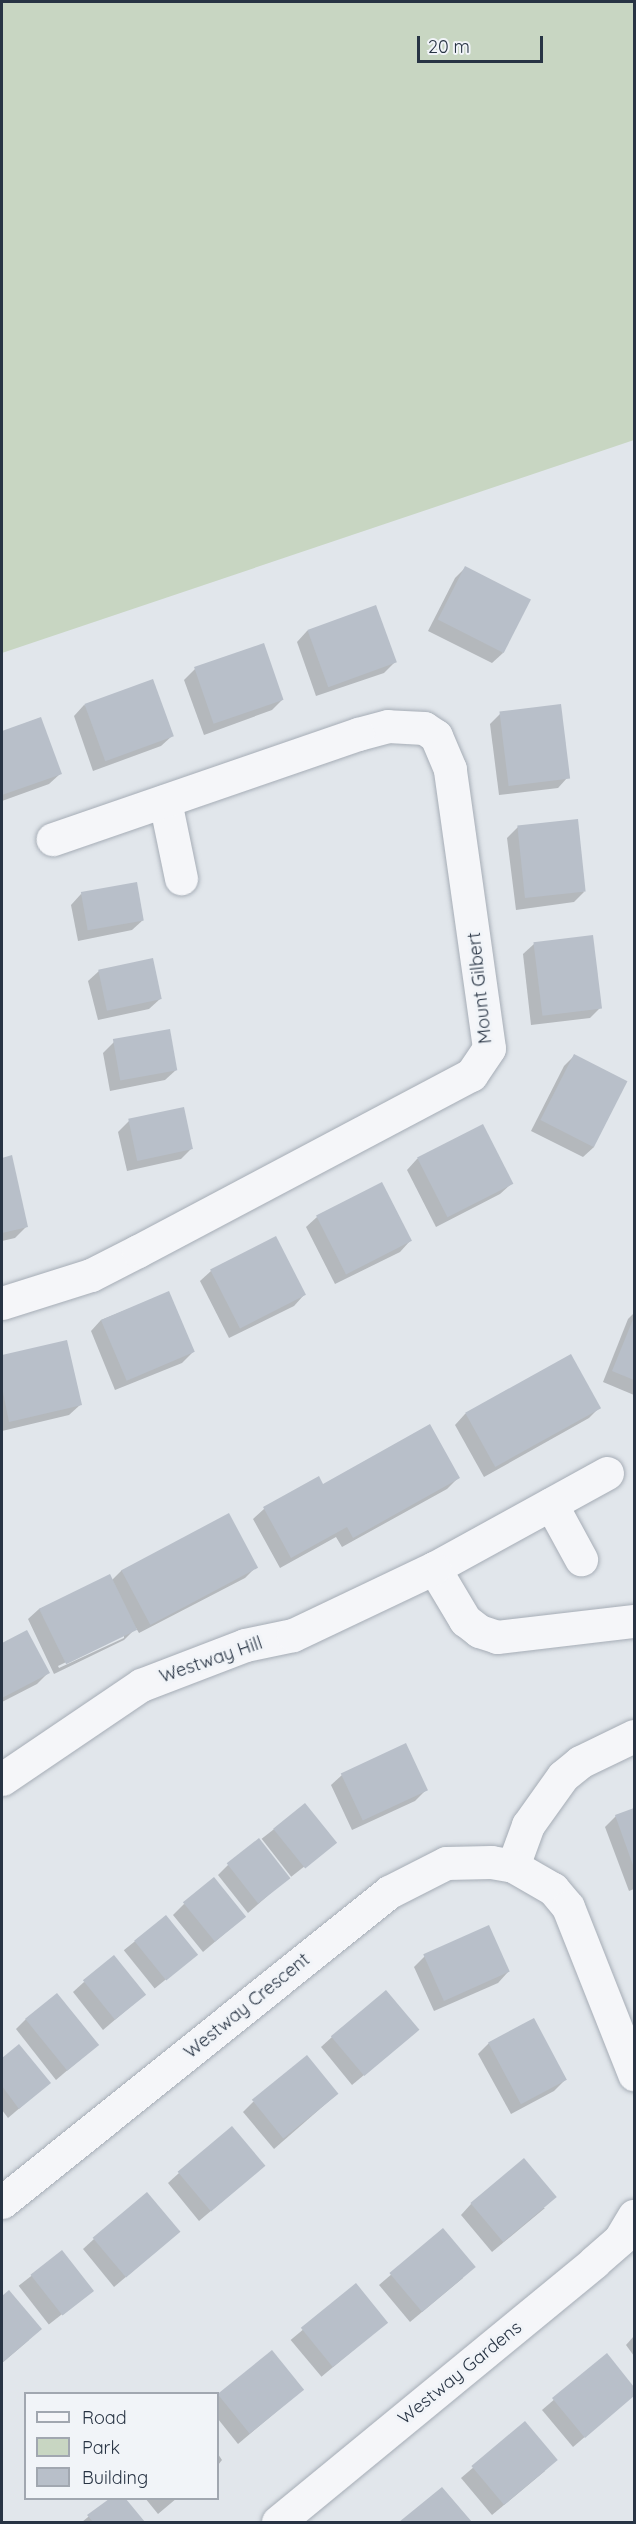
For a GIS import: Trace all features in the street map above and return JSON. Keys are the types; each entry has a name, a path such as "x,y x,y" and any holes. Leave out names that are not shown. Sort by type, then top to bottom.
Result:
{"street":[{"name":"Mount Gilbert","path":"2,1303 81,1279 138,1251 471,1075 489,1048 450,769 436,736 408,724 388,726 53,839"},
{"path":"165,801 181,878"},
{"name":"Westway Hill","path":"2,1779 141,1685 245,1645 293,1635 434,1568 607,1473"},
{"path":"551,1504 581,1559"},
{"path":"434,1568 465,1620 479,1632 497,1638 634,1621"},
{"path":"634,1736 580,1762 563,1776 538,1807 513,1866 553,1889 568,1907 634,2074"},
{"name":"Westway Crescent","path":"2,2202 389,1892 446,1863 491,1862 513,1866"},
{"name":"Westway Gardens","path":"278,2523 594,2262 620,2239 634,2216"}],"green space":[{"path":"2,2 634,2 634,440 2,653"}],"building":[{"path":"465,566 531,600 504,653 438,619"},
{"path":"376,605 397,662 328,687 307,630"},
{"path":"264,643 284,700 214,724 194,667"},
{"path":"153,679 174,736 105,761 84,704"},
{"path":"561,704 570,778 509,786 499,712"},
{"path":"41,717 62,774 2,795 2,731"},
{"path":"578,819 586,892 525,898 517,825"},
{"path":"137,882 144,920 88,930 81,892"},
{"path":"593,935 602,1008 542,1016 533,942"},
{"path":"153,958 162,999 107,1011 98,970"},
{"path":"170,1029 177,1070 120,1080 113,1039"},
{"path":"574,1054 627,1081 594,1147 540,1120"},
{"path":"184,1107 193,1149 137,1161 128,1119"},
{"path":"483,1124 513,1184 447,1217 417,1158"},
{"path":"12,1155 28,1227 2,1233 2,1158"},
{"path":"382,1182 412,1241 346,1274 316,1216"},
{"path":"276,1236 306,1295 240,1328 210,1270"},
{"path":"169,1291 195,1352 127,1381 101,1320"},
{"path":"634,1317 634,1380 612,1371"},
{"path":"67,1340 82,1405 9,1422 2,1387 2,1355"},
{"path":"571,1354 601,1408 495,1467 465,1413"},
{"path":"430,1424 460,1478 353,1538 347,1527 291,1558 263,1507 319,1476 323,1484"},
{"path":"229,1513 258,1568 150,1625 121,1570"},
{"path":"110,1574 137,1630 66,1664 39,1609"},
{"path":"27,1630 50,1673 2,1698 2,1643"},
{"path":"406,1743 428,1790 363,1821 341,1773"},
{"path":"305,1803 337,1843 305,1868 273,1829"},
{"path":"634,1808 634,1868 615,1815"},
{"path":"259,1838 290,1878 258,1903 227,1863"},
{"path":"214,1877 246,1917 215,1942 183,1902"},
{"path":"166,1915 198,1955 166,1980 134,1941"},
{"path":"489,1925 510,1972 444,2001 423,1954"},
{"path":"114,1955 146,1995 115,2020 83,1980"},
{"path":"386,1990 419,2030 364,2076 331,2036"},
{"path":"57,1993 99,2045 67,2071 25,2019"},
{"path":"534,2018 567,2080 521,2104 488,2042"},
{"path":"19,2044 51,2083 19,2109 2,2086 2,2058"},
{"path":"307,2055 338,2094 283,2139 252,2100"},
{"path":"232,2126 265,2166 211,2211 178,2172"},
{"path":"524,2158 557,2197 503,2242 470,2203"},
{"path":"147,2192 180,2232 126,2277 93,2238"},
{"path":"443,2228 476,2267 422,2312 389,2273"},
{"path":"62,2250 94,2291 62,2316 30,2275"},
{"path":"356,2283 388,2323 333,2367 301,2328"},
{"path":"9,2290 42,2329 2,2363 2,2296"},
{"path":"272,2350 304,2390 250,2434 219,2396 219,2393"},
{"path":"607,2353 634,2387 634,2396 585,2438 552,2398"},
{"path":"525,2421 558,2460 504,2505 471,2466"},
{"path":"442,2487 472,2522 399,2522 415,2509"},
{"path":"108,2500 127,2500 145,2522 93,2522 87,2515"}]}
